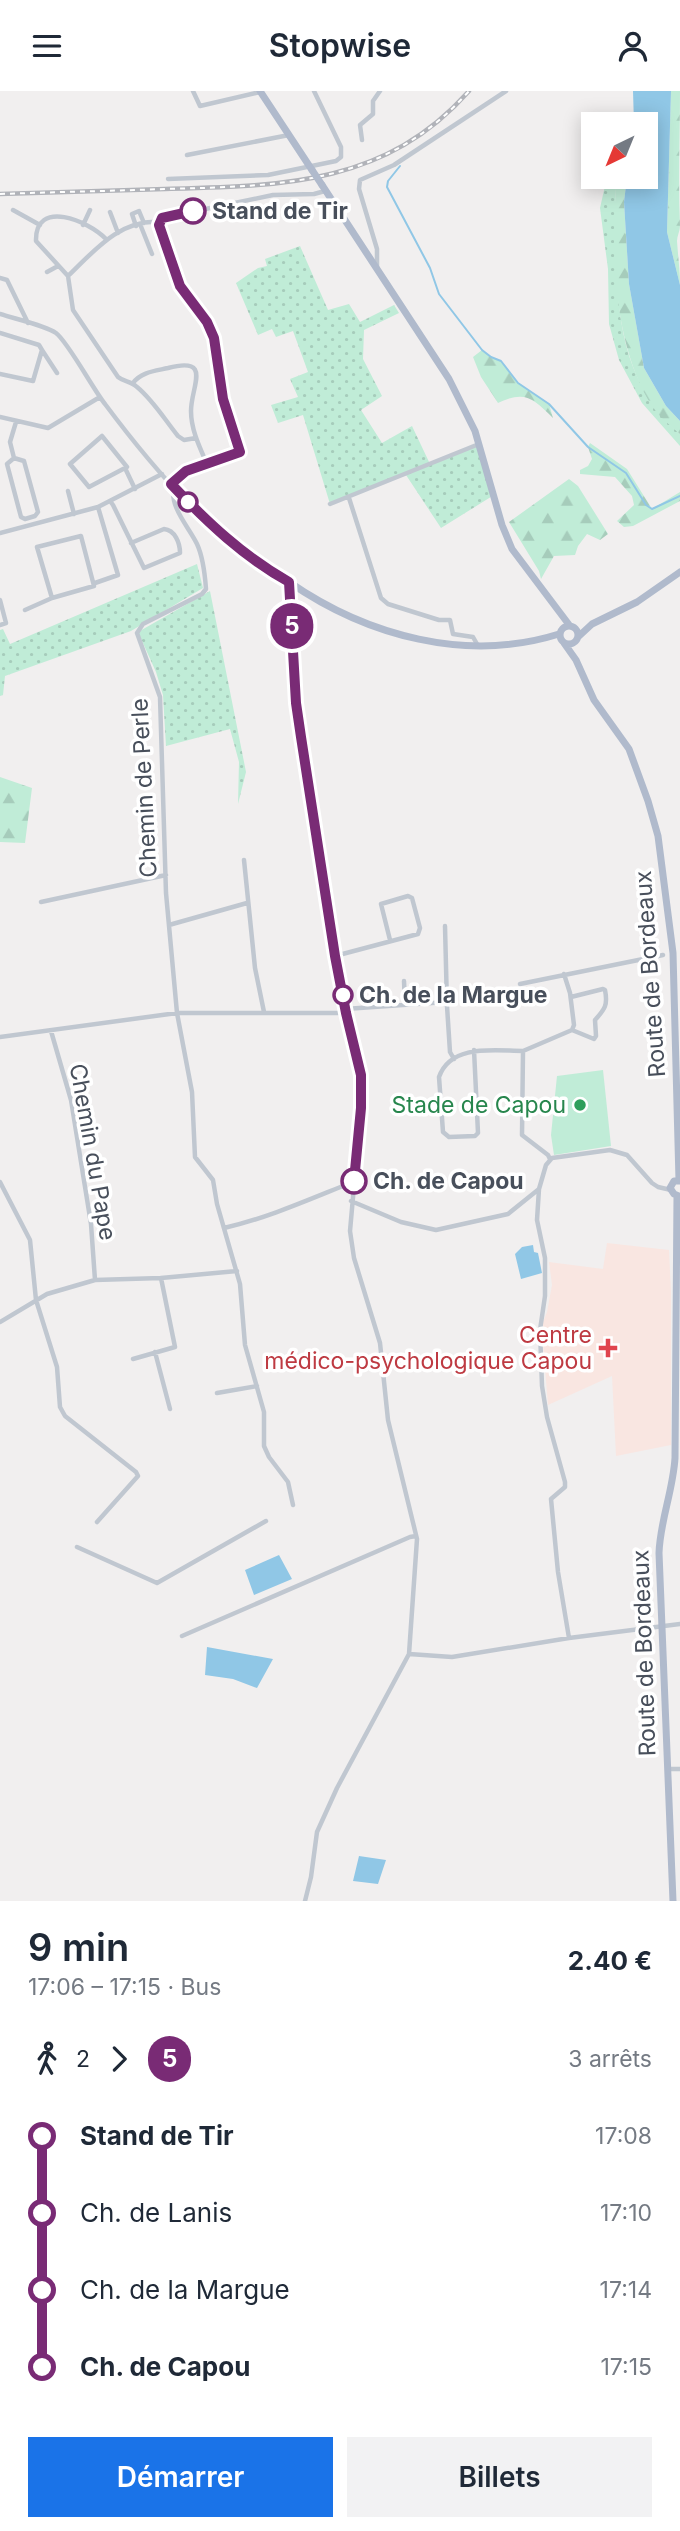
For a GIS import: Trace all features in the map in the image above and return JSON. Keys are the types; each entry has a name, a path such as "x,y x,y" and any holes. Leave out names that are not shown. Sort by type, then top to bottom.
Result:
{"main road":[{"path":"260,91 449,379 479,443 502,525 512,549 558,612 576,629 577,639"},
{"path":"544,639 572,644 592,624 637,602 680,572"},
{"path":"289,582 336,612 380,629 425,641 505,645 544,639 560,633 565,627 592,624"},
{"path":"558,612 564,643"},
{"name":"Route de Bordeaux","path":"576,660 577,639"},
{"name":"Route de Bordeaux","path":"564,643 576,660 592,696 631,754 650,806 657,836 673,953 680,1180"},
{"path":"676,1194 672,1183 680,1180"},
{"name":"Route de Bordeaux","path":"673,1901 659,1545 672,1491 675,1458 676,1194"}],"street":[{"path":"194,91 200,106 260,91"},
{"path":"168,179 268,175 331,163 341,156 341,147 314,91"},
{"path":"362,140 360,125 373,114 373,101 380,91"},
{"path":"377,267 377,249 359,189 360,180 394,165 506,91"},
{"path":"187,155 289,135"},
{"path":"172,486 180,474 240,452 223,399 214,338 207,322 180,286 159,225 162,218 262,197 314,194 324,188"},
{"path":"13,210 40,225"},
{"path":"83,225 90,210"},
{"path":"110,212 118,233"},
{"path":"106,239 99,232 56,215 48,217 36,234 36,241 68,276 74,310 118,377 124,382 133,383 184,440 195,438"},
{"path":"68,276 106,239 140,224 160,222"},
{"path":"140,224 152,254"},
{"path":"47,272 58,266"},
{"path":"0,278 7,280 29,324"},
{"path":"0,314 58,334 100,397 172,486 240,550 289,582 298,719 335,956 361,1075 361,1108 349,1231 354,1258 380,1343 387,1420 416,1536 409,1654 337,1788 317,1832 305,1901"},
{"path":"0,333 39,345 57,373"},
{"path":"0,374 33,381 42,350"},
{"path":"133,383 139,376 181,364 191,365 196,370 198,377 190,412 195,438 207,464"},
{"path":"0,417 48,428 100,397"},
{"path":"15,458 10,442 16,422"},
{"path":"125,468 89,487 70,464 102,436 127,467 125,468 135,489"},
{"path":"330,504 479,443"},
{"path":"15,458 24,461 37,512 25,519 21,517 7,464 15,458"},
{"path":"0,533 97,507 162,474"},
{"name":"Chemin de Perle","path":"172,486 178,510 200,552 206,590 143,624 137,633 160,697 166,875 177,1013 192,1092 195,1157 213,1180 237,1271 243,1333 264,1412 264,1446 268,1457 288,1482 293,1505"},
{"path":"68,491 74,514"},
{"path":"349,498 382,598 388,604 439,620 450,620 453,634 473,637 477,645"},
{"path":"110,501 131,543 146,569 180,553 170,529 131,543"},
{"path":"25,610 118,575 97,507"},
{"path":"31,517 33,524"},
{"path":"52,598 37,547 81,536 94,583"},
{"path":"0,600 6,623 0,625"},
{"path":"244,860 255,968 264,1012"},
{"path":"41,902 166,875"},
{"path":"335,956 418,934 420,929 412,898 408,896 382,904 390,940"},
{"path":"169,925 247,903"},
{"path":"445,926 446,1002 450,1052 454,1059"},
{"path":"520,984 663,955"},
{"path":"564,974 570,997 574,1025 572,1030"},
{"path":"404,981 405,1005"},
{"path":"474,1051 479,1126 475,1136 449,1137 443,1132 439,1077 441,1071 465,1052 474,1051 523,1051 572,1030 594,1039 595,1020 607,1003 605,990 570,997"},
{"path":"0,1037 177,1013 345,1011 446,1002"},
{"name":"Chemin du Pape","path":"51,1031 71,1100 90,1224 94,1280"},
{"path":"523,1051 522,1135 550,1159 614,1151 633,1160 658,1187 676,1194"},
{"path":"550,1159 539,1189 537,1220 545,1258 545,1296 540,1330 542,1386 547,1417 565,1482 565,1487 551,1499 558,1572 569,1638"},
{"path":"0,1181 30,1240 36,1300 57,1367 60,1407 65,1416 138,1476 97,1522"},
{"path":"224,1228 272,1215 354,1182"},
{"path":"351,1201 401,1222 436,1230 508,1214 539,1189"},
{"path":"0,1322 47,1294 94,1280 161,1278 237,1271"},
{"path":"133,1359 175,1347 161,1278"},
{"path":"155,1352 170,1409"},
{"path":"218,1393 257,1386"},
{"path":"77,1548 157,1583 265,1521"},
{"path":"182,1636 338,1566 416,1536"},
{"path":"409,1654 452,1657 680,1624"},
{"path":"667,1769 680,1769"}],"shaded area":[{"name":"Centre médico-psychologique Capou","path":"607,1243 669,1250 671,1291 671,1445 616,1456 612,1376 548,1405 543,1343 543,1322 552,1285 549,1262 603,1269"}],"green space":[{"path":"671,91 680,91 680,226 677,241 680,285 667,232"},
{"path":"604,189 616,189 617,288 629,356 648,397 680,434 680,446 642,403 619,360 609,324 608,269 600,208"},
{"path":"616,189 626,189 629,284 644,368 666,406 680,421 680,434 656,411 640,383 630,356 617,296"},
{"path":"300,246 328,310 349,304 360,322 394,305 399,313 364,330 363,359 382,396 361,410 382,443 412,426 430,464 479,443 494,495 441,528 406,475 330,504 303,415 278,423 271,405 298,397 290,379 308,372 293,331 276,337 272,329 258,335 236,283 258,268 267,266 265,259"},
{"path":"482,350 501,361 518,383 549,404 553,418 528,398 515,397 498,403 481,377 473,357"},
{"path":"590,443 627,469 652,509 680,492 680,501 633,526 624,527 617,521 634,505 632,496 615,477 580,474 580,470 588,466 592,459 588,447"},
{"path":"569,479 578,486 608,534 600,540 587,534 575,555 554,556 541,579 539,571 509,522"},
{"path":"197,564 203,588 131,631 5,676 3,695 0,696 0,630 3,629 10,644"},
{"path":"210,591 246,772 238,804 239,762 230,729 166,746 163,695 138,632"},
{"path":"0,777 32,788 25,843 0,842"},
{"name":"Stade de Capou","path":"603,1070 611,1146 554,1155 551,1135 557,1076"}],"water":[{"path":"633,91 671,91 667,232 680,285 680,421 666,406 644,368 629,284 626,189 658,189 658,112 634,112"},
{"path":"533,1245 534,1252 538,1253 542,1273 521,1279 515,1254 522,1247"},
{"path":"279,1555 292,1579 254,1595 245,1570"},
{"path":"207,1647 273,1659 257,1688 233,1679 205,1675"},
{"path":"359,1856 386,1860 378,1884 353,1881"}],"waterway":[{"path":"400,166 388,181 387,187 430,268 439,294 482,350 501,361 518,383 549,404 588,447 626,473 646,505 652,509 680,496"}],"railway":[{"path":"0,194 250,186 330,174 367,163 403,146 437,122 469,91"}],"bus line":[{"name":"5","path":"193,211 162,218 159,225 180,286 198,308 214,338 223,399 240,452 186,471 171,484 240,550 256,563 289,582 296,703 335,956 361,1075 361,1108 354,1181"}],"place":[{"name":"Stand de Tir","path":"193,211"},
{"name":"Ch. de la Margue","path":"343,995"},
{"name":"Stade de Capou","path":"580,1105"},
{"name":"Ch. de Capou","path":"354,1181"},
{"name":"Centre médico-psychologique Capou","path":"608,1348"}]}
